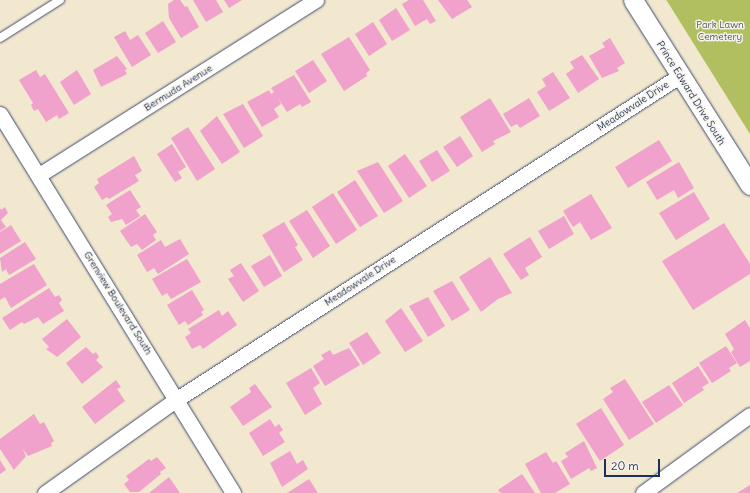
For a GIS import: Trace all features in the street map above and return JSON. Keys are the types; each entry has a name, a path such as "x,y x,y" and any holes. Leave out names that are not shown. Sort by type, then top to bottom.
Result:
{"street":[{"name":"Bermuda Avenue","path":"39,176 316,0"},
{"name":"Prince Edward Drive South","path":"633,0 750,186"},
{"name":"Meadowvale Drive","path":"45,493 177,399 681,76"},
{"name":"Grenview Boulevard South","path":"0,114 177,399 233,493"},
{"path":"643,493 750,415"}],"lane":[{"path":"0,38 60,0"}],"green space":[{"name":"Park Lawn Cemetery","path":"666,0 750,0 750,134 667,1"}],"building":[{"path":"174,0 180,0 185,7 187,6 199,27 181,38 169,18 168,4"},
{"path":"193,0 216,0 223,12 206,22"},
{"path":"224,0 242,0 229,8"},
{"path":"409,0 423,0 436,21 430,24 427,19 415,26 402,4"},
{"path":"438,0 467,0 472,7 452,19"},
{"path":"396,8 410,30 392,41 379,20"},
{"path":"163,21 176,42 158,53 145,33"},
{"path":"373,22 387,44 369,56 355,34"},
{"path":"125,31 130,40 138,35 151,55 132,67 114,37"},
{"path":"349,37 370,70 366,73 367,76 344,91 321,54"},
{"path":"610,38 625,63 617,68 619,71 602,78 589,56 605,47 602,43"},
{"path":"582,55 599,79 578,93 566,74 574,68 570,62"},
{"path":"117,56 127,69 125,70 127,74 101,87 93,70"},
{"path":"313,60 327,81 309,93 295,71"},
{"path":"36,70 40,77 45,74 69,113 59,119 57,115 46,122 38,109 34,111 31,105 33,103 19,80"},
{"path":"77,70 91,94 74,105 60,82"},
{"path":"553,72 570,98 549,111 537,92 546,86 542,79"},
{"path":"294,75 311,102 302,107 300,104 287,112 278,98 281,104 274,109 279,117 262,127 247,102 269,90 271,94 274,92 271,88"},
{"path":"490,98 511,132 493,141 495,144 482,152 460,117"},
{"path":"529,98 540,116 520,128 517,124 511,127 503,114"},
{"path":"243,104 263,136 244,148 223,114"},
{"path":"217,116 240,152 222,164 200,131"},
{"path":"188,127 215,169 197,181 171,138"},
{"path":"460,136 473,156 457,167 443,147"},
{"path":"659,140 672,161 628,188 615,167"},
{"path":"172,144 186,167 178,172 182,178 175,182 157,154"},
{"path":"437,150 450,171 432,182 419,161"},
{"path":"405,154 427,186 409,198 388,166"},
{"path":"134,156 142,171 135,175 139,181 109,199 107,197 102,200 94,187 99,183 97,179"},
{"path":"378,162 403,201 384,213 357,171"},
{"path":"679,162 694,188 678,198 674,190 657,200 646,182"},
{"path":"355,180 378,216 360,227 337,192"},
{"path":"130,190 141,207 136,210 140,216 126,225 122,219 111,222 108,217 112,214 106,205"},
{"path":"694,192 710,219 676,240 659,213"},
{"path":"333,193 357,230 336,244 312,207"},
{"path":"591,194 612,228 591,240 580,222 573,227 563,211"},
{"path":"5,207 8,213 1,220 6,227 0,231 0,208 1,210"},
{"path":"307,210 330,246 313,258 289,221"},
{"path":"145,214 157,232 153,235 156,240 142,250 137,244 131,247 120,231"},
{"path":"564,216 574,234 549,249 538,231"},
{"path":"284,222 298,245 295,247 303,260 284,272 262,235"},
{"path":"724,223 750,264 750,274 693,310 662,261"},
{"path":"11,225 21,241 0,254 0,232"},
{"path":"530,237 542,257 525,268 529,275 521,280 503,254"},
{"path":"180,239 189,254 158,274 154,268 147,272 137,255 161,240 165,247"},
{"path":"25,242 36,259 9,275 6,269 2,272 0,258"},
{"path":"270,255 282,276 264,287 251,266"},
{"path":"490,257 512,293 498,299 481,312 459,277"},
{"path":"187,259 201,282 171,299 167,293 162,296 152,279"},
{"path":"241,263 259,291 243,302 228,279 234,276 230,270"},
{"path":"34,264 47,285 11,308 5,297 0,300 0,284"},
{"path":"452,281 470,310 452,321 433,291"},
{"path":"49,288 55,297 59,295 62,300 59,303 64,311 43,324 38,317 24,324 22,322 10,330 2,318"},
{"path":"192,290 204,310 201,312 203,315 188,325 185,321 179,325 167,305"},
{"path":"428,297 445,326 428,337 409,306"},
{"path":"401,308 423,341 405,352 385,321"},
{"path":"219,310 222,316 228,311 237,325 203,349 200,345 192,349 185,337 191,333 188,329"},
{"path":"67,319 81,337 57,357 46,349 49,347 42,339"},
{"path":"745,320 750,328 750,361 740,367 731,352 734,349 725,334"},
{"path":"367,332 381,353 363,365 349,343"},
{"path":"726,346 737,363 729,368 731,371 712,383 699,363"},
{"path":"86,347 93,354 96,352 99,357 96,360 103,367 82,384 66,363"},
{"path":"349,348 360,365 325,386 313,366 324,359 321,355 330,350 333,355"},
{"path":"698,366 709,383 702,387 704,390 684,403 672,383"},
{"path":"311,368 320,383 313,388 322,404 305,415 286,383"},
{"path":"625,379 654,424 629,440 603,399 613,392 610,388"},
{"path":"116,380 121,387 117,389 125,401 95,424 82,407"},
{"path":"255,384 272,407 243,426 230,407 251,392 249,388"},
{"path":"669,385 683,405 656,423 642,402"},
{"path":"601,408 624,445 600,461 576,424"},
{"path":"34,414 40,424 44,422 54,441 51,443 52,446 28,456 22,448 26,456 14,470 0,449 0,439"},
{"path":"270,419 275,427 279,424 283,430 279,433 285,442 263,456 249,433"},
{"path":"584,441 597,468 591,471 589,468 571,479 561,461 568,457 565,453"},
{"path":"290,451 297,464 303,460 308,469 282,487 270,463"},
{"path":"546,452 553,463 556,461 570,484 555,493 541,493 525,464"},
{"path":"157,457 166,468 139,492 130,492 124,484 129,480 126,476 149,459 151,461"},
{"path":"0,460 6,470 0,474"},
{"path":"522,474 535,493 501,493 498,490"},
{"path":"169,477 180,493 149,493"},
{"path":"309,479 318,493 287,493"},
{"path":"750,485 750,493 737,493"}]}
